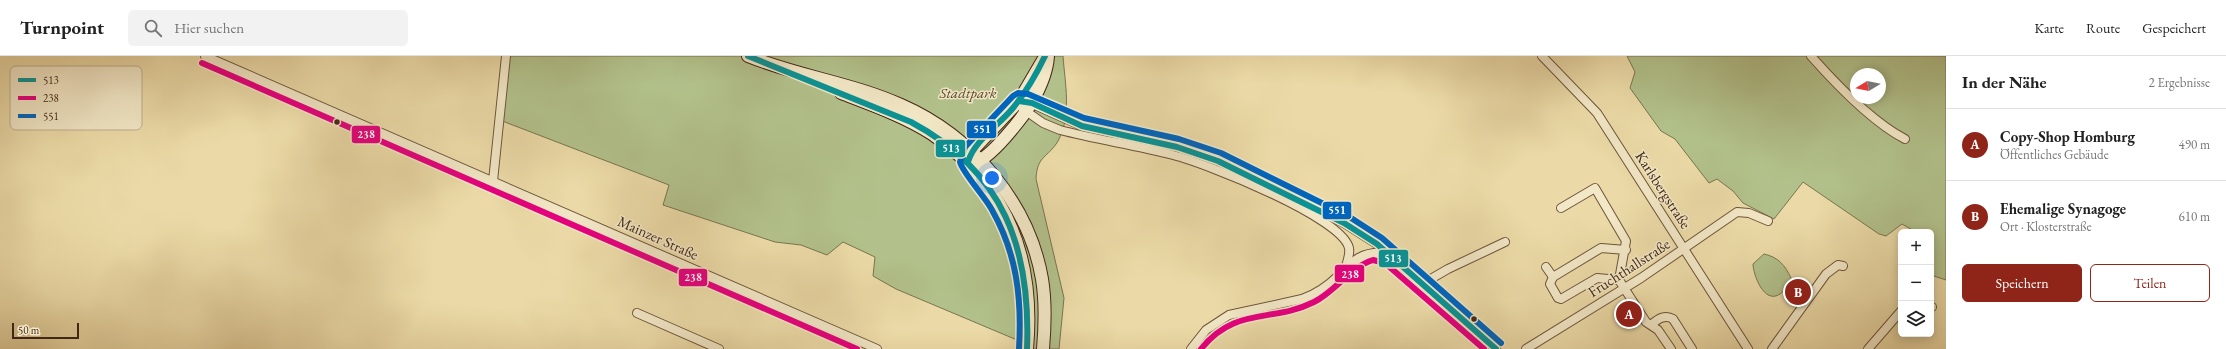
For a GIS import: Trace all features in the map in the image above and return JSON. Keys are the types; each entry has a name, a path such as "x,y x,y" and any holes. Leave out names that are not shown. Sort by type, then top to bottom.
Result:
{"main road":[{"path":"748,56 908,120 969,157 980,161 1001,184 1022,220 1032,244 1042,280 1045,312 1043,349"},
{"path":"969,157 1019,101 1039,70 1045,56"},
{"path":"980,161 1010,131 1028,108 1042,82 1048,56"},
{"path":"969,157 997,200 1016,238 1023,260 1027,282 1029,312 1027,349"}],"street":[{"name":"Mainzer Straße","path":"205,56 877,349"},
{"path":"493,181 506,56"},
{"name":"Karlsbergstraße","path":"1542,56 1597,113 1748,349"},
{"path":"1811,56 1845,92 1888,129 1906,139"},
{"path":"1019,101 1060,130 1174,155 1242,180 1322,220 1342,236 1349,247 1346,266"},
{"path":"1028,108 1082,126 1177,147 1218,161 1344,223 1368,238 1496,349"},
{"path":"1561,208 1594,188 1626,240 1626,250 1619,280 1646,322 1652,324 1671,349"},
{"name":"Fruchthallstraße","path":"1526,349 1624,288 1737,212 1749,214 1768,221"},
{"path":"1422,284 1448,268 1505,242"},
{"path":"1619,280 1597,278 1562,299 1558,298 1550,284 1553,277 1601,248 1626,250"},
{"path":"1191,349 1206,330 1229,315 1302,299 1313,295 1328,285 1346,266 1363,255 1385,253"},
{"path":"1772,349 1826,274 1838,265 1843,266"},
{"path":"1546,267 1553,277"},
{"path":"637,313 719,349"},
{"path":"1868,349 1898,314"},
{"path":"1652,324 1664,317 1669,316 1673,319 1692,349"}],"green space":[{"name":"Stadtpark","path":"502,56 1063,56 1066,88 1065,121 1058,141 1038,165 1036,179 1064,298 1059,349 1016,349 1017,340 896,289 873,276 875,257 843,242 827,255 801,245 775,242 663,205 669,185 497,119"},
{"path":"1627,56 1946,56 1946,280 1934,276 1934,229 1911,229 1902,224 1886,236 1879,234 1803,182 1774,219 1743,203 1733,191 1717,179 1709,183 1675,139 1661,131 1630,88 1635,72"},
{"path":"1764,254 1777,259 1786,269 1791,278 1783,291 1774,296 1764,292 1757,281 1755,274 1753,264"}],"transit line":[{"name":"513","path":"748,56 911,122 943,142 969,164 990,189 1005,216 1017,246 1024,278 1027,312 1027,349"},
{"name":"513","path":"968,162 971,154 981,140 1013,108 1022,96 1045,56"},
{"name":"238","path":"202,63 857,349"},
{"name":"551","path":"1019,349 1020,312 1016,277 1007,243 992,210 965,172 960,162 965,147 1013,96 1018,93 1028,94 1084,118 1179,139 1221,153 1348,216 1382,238 1501,343"},
{"name":"513","path":"1019,101 1032,103 1082,126 1177,147 1218,161 1344,223 1377,244 1496,349"},
{"name":"238","path":"1201,349 1214,335 1227,326 1254,317 1298,308 1314,302 1329,292 1357,268 1373,260 1385,263 1484,349"}],"place":[{"name":"Ehemalige Synagoge","path":"1798,292"},
{"name":"Copy-Shop Homburg","path":"1629,314"}]}
